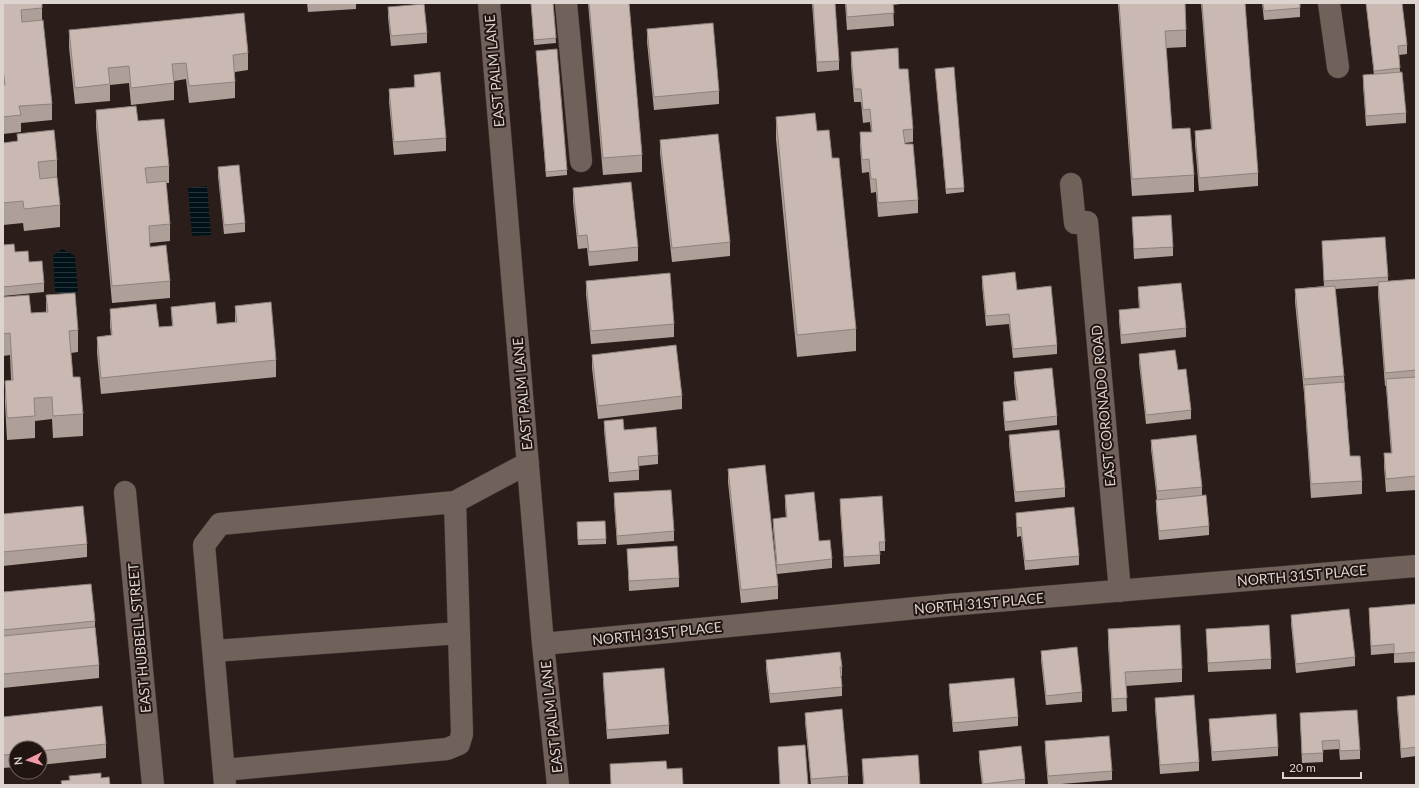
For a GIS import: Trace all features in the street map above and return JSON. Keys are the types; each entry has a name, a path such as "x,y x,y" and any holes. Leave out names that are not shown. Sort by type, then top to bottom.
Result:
{"street":[{"name":"EAST PALM LANE","path":"489,3 543,644 558,785"},
{"path":"566,3 581,161"},
{"path":"1328,3 1338,67"},
{"name":"EAST CORONADO ROAD","path":"1071,184 1074,223 1087,222 1120,591"},
{"path":"455,502 462,734 459,744 447,750 224,777 204,545 220,524 455,502 528,463"},
{"name":"EAST HUBBELL STREET","path":"125,492 153,785"},
{"name":"NORTH 31ST PLACE","path":"543,644 948,605 1416,566"},
{"path":"214,651 459,633"}],"shaded area":[{"path":"207,186 211,235 192,236 188,188"},
{"path":"62,249 75,256 78,293 70,302 55,291 53,256"}],"building":[{"path":"3,3 42,3 42,8 21,10 22,22 43,20 52,104 19,106 21,115 3,117 3,85 5,85 3,69"},
{"path":"531,3 553,3 556,38 534,40"},
{"path":"589,3 629,3 642,155 603,158"},
{"path":"813,3 835,3 839,61 817,62"},
{"path":"846,3 893,3 894,13 847,17"},
{"path":"1119,3 1185,3 1186,30 1165,31 1172,129 1190,128 1194,175 1132,179"},
{"path":"1202,3 1245,3 1258,173 1199,178 1195,131 1212,129"},
{"path":"1263,3 1300,3 1300,8 1264,11"},
{"path":"1366,3 1402,3 1407,45 1398,46 1400,68 1374,71"},
{"path":"424,4 427,33 391,36 388,7"},
{"path":"244,13 248,53 233,55 235,82 189,86 186,63 172,64 174,83 131,88 129,66 108,68 110,84 75,88 69,30"},
{"path":"713,23 719,91 654,97 647,29"},
{"path":"898,48 899,69 908,69 913,129 903,130 905,144 913,144 918,200 878,203 876,179 871,179 869,159 862,160 860,132 872,132 870,109 863,110 861,89 854,89 851,52"},
{"path":"557,49 567,170 546,172 536,51"},
{"path":"954,67 964,188 946,189 935,69"},
{"path":"440,72 446,138 394,142 389,89 415,87 414,75"},
{"path":"1402,72 1406,113 1366,116 1363,75"},
{"path":"136,106 138,121 164,119 169,166 145,168 147,183 166,181 170,224 149,226 150,247 166,245 170,281 112,286 96,110"},
{"path":"815,113 817,131 829,130 832,158 839,158 856,329 797,335 776,117"},
{"path":"54,130 57,160 38,162 40,179 57,177 60,205 24,209 23,201 3,203 3,143 18,141 17,134"},
{"path":"718,134 730,242 672,248 660,140"},
{"path":"239,165 245,223 224,225 218,167"},
{"path":"631,182 638,247 589,252 587,235 578,236 573,188"},
{"path":"1171,215 1173,247 1134,249 1132,217"},
{"path":"1385,237 1388,277 1324,281 1322,241"},
{"path":"14,244 15,252 28,251 29,262 42,261 44,283 3,287 3,245"},
{"path":"1015,272 1017,290 1051,286 1057,345 1013,349 1009,314 986,316 982,276"},
{"path":"670,273 674,324 591,331 586,281"},
{"path":"1416,279 1416,370 1385,373 1378,282"},
{"path":"1181,283 1186,328 1121,335 1119,310 1140,308 1138,287"},
{"path":"1335,286 1344,376 1304,379 1295,289"},
{"path":"75,293 78,330 69,331 73,377 80,377 83,414 53,416 52,397 34,398 35,416 7,418 5,381 13,380 10,333 3,334 3,297 29,295 31,313 48,312 46,295"},
{"path":"215,302 217,324 237,322 235,306 271,302 276,360 101,378 97,337 112,335 110,309 156,304 159,327 173,326 171,307"},
{"path":"676,345 682,396 598,406 592,355"},
{"path":"1175,350 1178,370 1186,369 1191,410 1146,415 1139,354"},
{"path":"1052,368 1057,416 1005,422 1003,402 1018,400 1014,372"},
{"path":"1416,377 1416,476 1386,479 1384,453 1392,453 1386,379"},
{"path":"1344,382 1350,456 1360,456 1362,481 1311,484 1304,385"},
{"path":"623,419 624,430 656,427 658,455 638,457 639,470 609,473 604,421"},
{"path":"1059,430 1065,488 1015,492 1009,435"},
{"path":"1196,435 1202,487 1157,491 1151,440"},
{"path":"765,465 778,586 741,590 728,469"},
{"path":"671,490 674,531 617,536 614,493"},
{"path":"814,492 819,541 830,540 832,559 777,565 773,519 787,517 785,495"},
{"path":"1206,495 1209,526 1159,531 1156,500"},
{"path":"882,496 885,542 879,542 880,555 844,557 840,499"},
{"path":"83,506 87,544 3,552 3,514"},
{"path":"1074,507 1079,556 1025,561 1021,527 1017,528 1016,513"},
{"path":"605,521 606,539 578,540 577,522"},
{"path":"677,546 679,578 629,581 627,549"},
{"path":"91,584 95,621 3,630 3,592"},
{"path":"1416,604 1416,652 1394,654 1394,644 1371,646 1369,608"},
{"path":"1349,609 1355,657 1296,664 1291,615"},
{"path":"1180,625 1182,669 1125,672 1127,698 1112,699 1108,629"},
{"path":"1269,625 1271,659 1208,663 1206,629"},
{"path":"95,627 99,665 3,674 3,636"},
{"path":"1077,647 1082,692 1046,696 1041,651"},
{"path":"840,652 842,687 770,694 766,660"},
{"path":"664,668 669,725 607,730 603,673"},
{"path":"1014,678 1018,717 953,723 949,684"},
{"path":"1194,695 1199,762 1160,765 1155,698"},
{"path":"1416,695 1416,747 1401,749 1397,697"},
{"path":"102,706 106,744 48,750 48,740 8,740 8,755 3,755 3,717"},
{"path":"842,709 848,776 811,779 805,713"},
{"path":"1357,710 1360,750 1340,751 1339,740 1322,741 1323,753 1302,754 1300,713"},
{"path":"1276,714 1278,747 1212,752 1209,719"},
{"path":"1109,736 1112,771 1048,776 1045,741"},
{"path":"805,745 808,785 780,785 778,747"},
{"path":"1021,746 1025,779 983,784 979,751"},
{"path":"918,755 920,785 864,785 862,759"},
{"path":"666,761 667,769 682,768 683,785 611,785 610,764"},
{"path":"101,773 101,778 109,777 110,785 62,785 61,781 70,780 69,776"}]}
